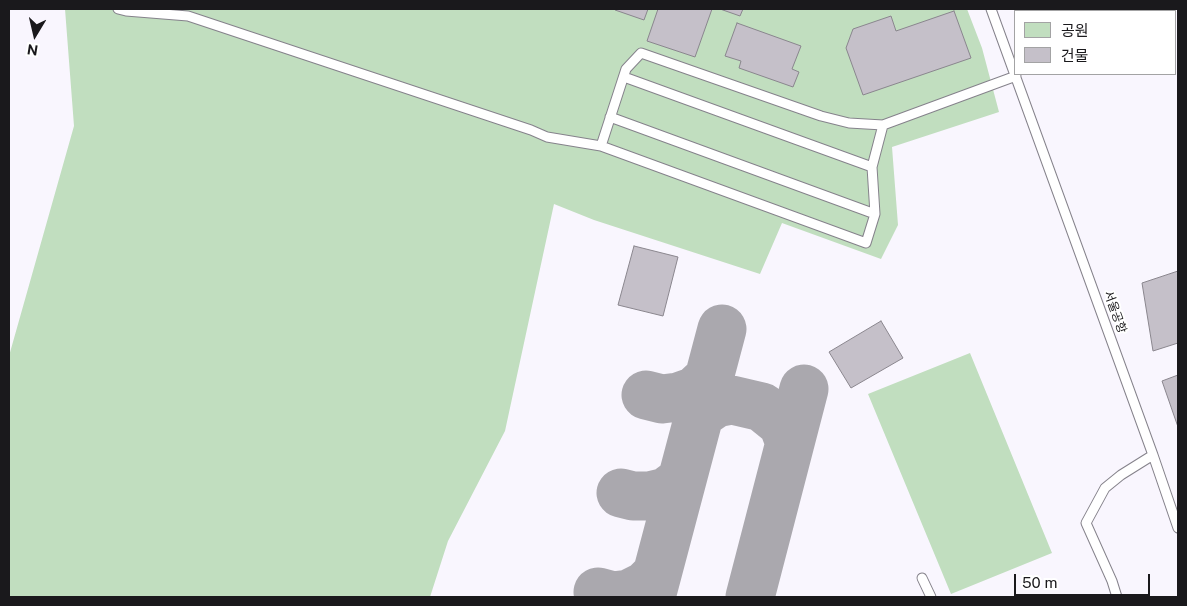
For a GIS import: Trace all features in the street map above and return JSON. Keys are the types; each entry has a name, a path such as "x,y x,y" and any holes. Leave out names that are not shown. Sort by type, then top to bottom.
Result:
{"lane":[{"path":"118,9 188,16 531,130 547,137 601,146 866,242 875,214 872,167 883,125"},
{"name":"서울공항","path":"991,9 1014,71"},
{"path":"601,146 626,69 641,53 849,124 883,125 1016,76"},
{"name":"서울공항","path":"1016,76 1178,528"},
{"path":"624,77 872,167"},
{"path":"610,118 875,214"},
{"path":"1117,597 1112,581 1086,523 1105,488 1121,475 1153,455"},
{"path":"922,578 931,597"}],"green space":[{"path":"65,9 967,9 982,48 999,112 892,147 898,225 881,259 782,223 760,274 594,220 554,204 505,431 448,541 430,597 9,597 9,356 74,126"},
{"path":"970,353 1052,553 951,594 868,394"}],"building":[{"path":"615,9 648,9 644,20"},
{"path":"658,9 712,9 695,57 647,41"},
{"path":"720,9 743,9 740,16"},
{"path":"1020,9 1094,9 1094,10"},
{"path":"954,11 971,58 863,95 846,48 853,29 891,16 896,31"},
{"path":"737,23 801,46 792,69 799,72 793,87 739,68 741,61 725,56"},
{"path":"634,246 678,257 663,316 618,305"},
{"path":"1178,271 1178,343 1153,351 1142,283"},
{"path":"881,321 903,358 851,388 829,352"},
{"path":"1178,375 1178,427 1162,381"}],"taxiway":[{"path":"651,597 722,329"},
{"path":"646,395 662,399 678,397 695,391 709,378"},
{"path":"750,597 804,389"},
{"path":"700,414 716,403 732,400 762,407 783,424 790,443"},
{"path":"621,493 633,496 649,496 666,492 682,480"},
{"path":"598,592 613,596 629,594 645,586 657,574"}]}
